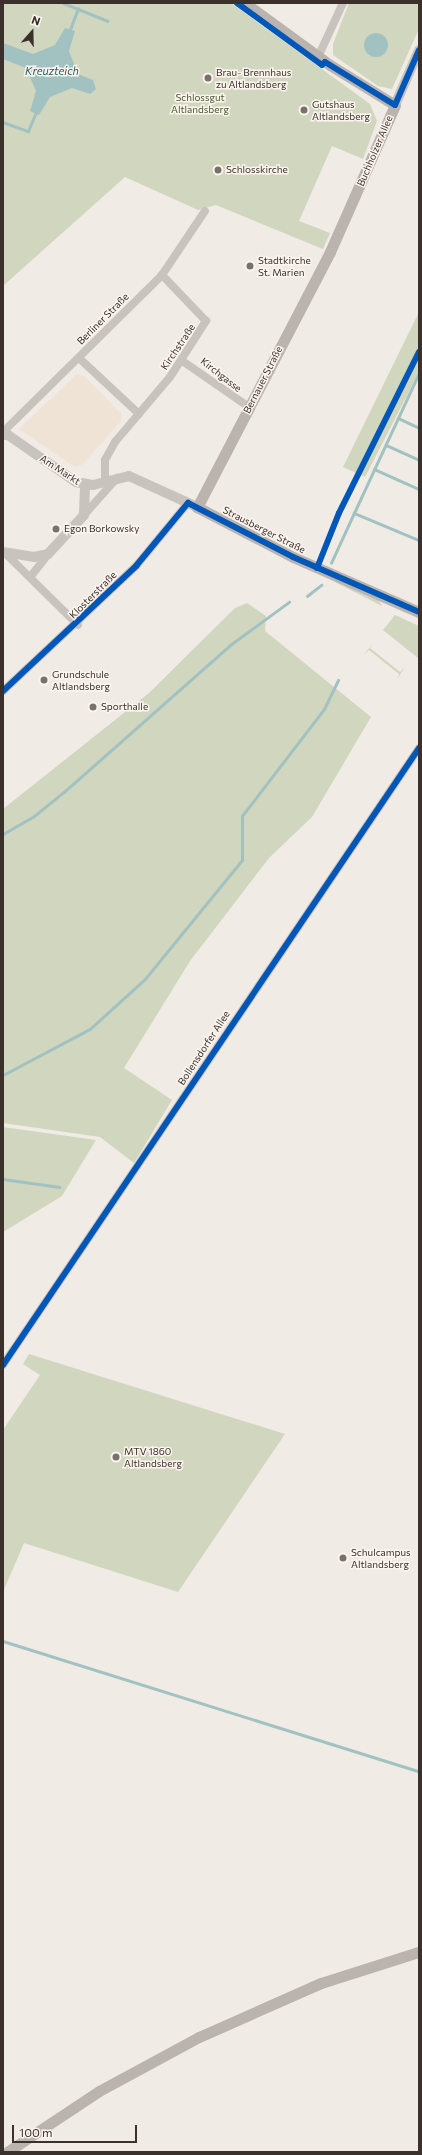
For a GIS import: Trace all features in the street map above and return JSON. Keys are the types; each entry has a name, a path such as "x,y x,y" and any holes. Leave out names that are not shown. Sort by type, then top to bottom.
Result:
{"main road":[{"path":"245,3 318,57 395,105"},
{"name":"Buchholzer Allee","path":"330,252 395,105"},
{"name":"Bernauer Straße","path":"192,505 249,407 330,252"},
{"name":"Strausberger Straße","path":"192,505 293,557 419,612"},
{"path":"7,2152 99,2091 199,2037 321,1983 419,1952"}],"street":[{"path":"318,57 343,3"},
{"name":"Buchholzer Allee","path":"395,105 419,50"},
{"name":"Berliner Straße","path":"3,432 162,275 205,211"},
{"name":"Kirchstraße","path":"139,414 181,360 206,321 162,275"},
{"path":"79,358 139,414 105,460 105,480"},
{"name":"Kirchgasse","path":"181,360 249,407"},
{"name":"Am Markt","path":"3,435 85,486 105,480"},
{"path":"31,576 48,554 119,476"},
{"name":"Strausberger Straße","path":"105,480 119,476 141,479 192,505"},
{"path":"84,515 85,486"},
{"name":"Klosterstraße","path":"3,691 56,639 78,625 192,505"},
{"path":"4,553 34,557 48,554"},
{"path":"4,553 31,576 78,625"},
{"name":"Bollensdorfer Allee","path":"4,1360 419,748"}],"green space":[{"name":"Schlossgut Altlandsberg","path":"3,3 231,3 370,104 377,121 363,159 332,146 299,221 330,233 323,249 216,205 198,210 125,177 3,286"},
{"path":"349,3 419,3 419,29 392,89 378,86 333,55 333,44"},
{"path":"419,312 419,372 365,477 343,467"},
{"path":"334,580 378,599 382,606 335,582"},
{"path":"247,603 266,616 265,631 371,717 312,817 269,858 190,961 124,1068 172,1100 134,1163 100,1137 3,1123 3,809 149,693 235,608"},
{"path":"395,615 419,626 418,658 383,630"},
{"path":"374,643 370,648 400,672 405,667 397,679 399,674 369,650 363,655"},
{"path":"3,1127 96,1140 62,1196 3,1232"},
{"path":"29,1354 285,1434 178,1592 24,1543 3,1592 3,1430 40,1375 23,1364"}],"shaded area":[{"path":"77,374 85,377 122,415 121,421 83,464 75,467 19,429"}],"water":[{"name":"Kreuzteich","path":"65,28 75,31 69,51 78,74 93,80 96,89 90,94 72,88 50,97 39,115 30,111 36,91 26,68 3,59 3,43 33,54 55,45"},
{"path":"376,33 381,34 387,40 387,50 381,56 376,57 371,56 365,50 364,45 365,40 371,34"}],"waterway":[{"path":"63,3 108,21"},
{"path":"69,32 78,9"},
{"path":"3,122 28,131 36,112"},
{"path":"354,513 419,373"},
{"path":"398,418 419,428"},
{"path":"386,445 419,460"},
{"path":"374,469 419,489"},
{"path":"331,563 354,513 419,540"},
{"path":"307,596 321,585"},
{"path":"3,834 33,817 64,792 230,645 289,602"},
{"path":"3,1075 90,1029 145,979 242,860 242,816 324,709 338,680"},
{"path":"3,1179 59,1187"},
{"path":"3,1641 419,1771"}],"cycle path":[{"path":"237,3 322,65 325,62 395,105 419,50"},
{"path":"317,568 339,513 419,352"},
{"path":"3,691 136,566 188,503 293,557 419,612"},
{"path":"3,1365 419,748"}],"place":[{"name":"Brau- Brennhaus zu Altlandsberg","path":"208,78"},
{"name":"Gutshaus Altlandsberg","path":"304,110"},
{"name":"Schlosskirche","path":"218,170"},
{"name":"Stadtkirche St. Marien","path":"250,266"},
{"name":"Egon Borkowsky","path":"56,529"},
{"name":"Grundschule Altlandsberg","path":"44,680"},
{"name":"Sporthalle","path":"93,707"},
{"name":"MTV 1860 Altlandsberg","path":"116,1457"},
{"name":"Schulcampus Altlandsberg","path":"343,1558"}]}
